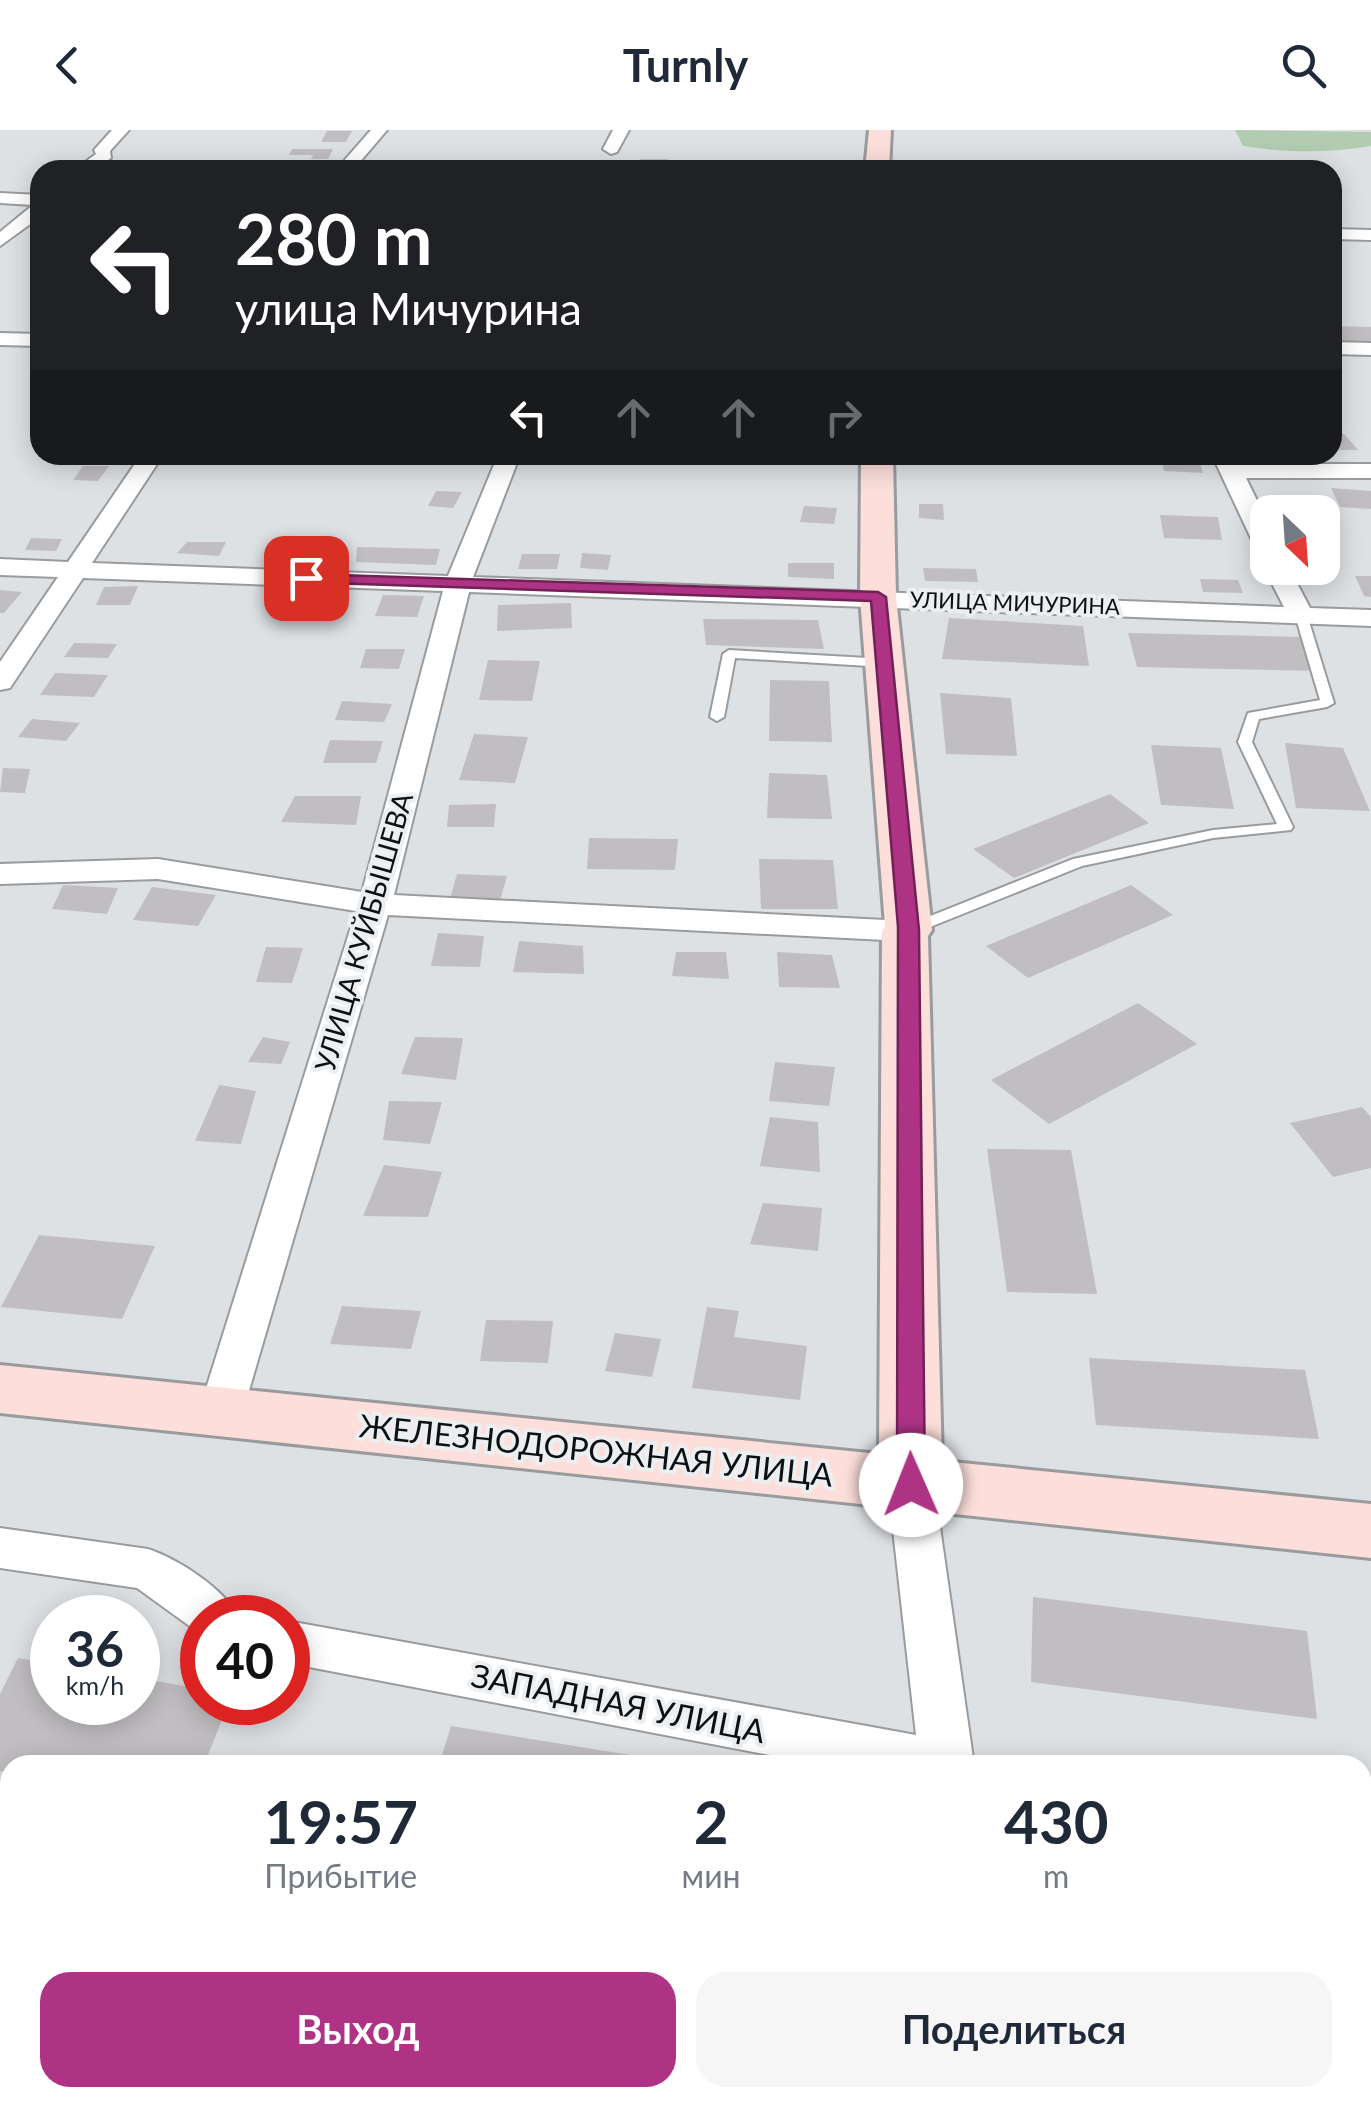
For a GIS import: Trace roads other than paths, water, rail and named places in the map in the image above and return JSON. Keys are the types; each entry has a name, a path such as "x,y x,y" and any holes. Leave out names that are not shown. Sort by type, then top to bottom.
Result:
{"street":[{"path":"97,160 121,130"},
{"path":"353,160 379,130"},
{"path":"611,149 621,130"},
{"path":"878,160 880,130"},
{"path":"0,198 30,200"},
{"path":"0,240 30,216"},
{"path":"1342,234 1371,235"},
{"path":"0,340 30,340"},
{"path":"1342,348 1371,349"},
{"path":"0,682 145,465"},
{"name":"УЛИЦА КУЙБЫШЕВА","path":"220,1411 375,904 458,584 504,465"},
{"path":"877,465 878,597 907,930 911,1485 945,1755"},
{"path":"1227,465 1250,512"},
{"path":"1262,465 1371,471"},
{"name":"УЛИЦА МИЧУРИНА","path":"0,567 1371,618"},
{"path":"1286,585 1301,615"},
{"path":"0,874 158,869 375,904 907,930"},
{"name":"ЖЕЛЕЗНОДОРОЖНАЯ УЛИЦА","path":"0,1388 1371,1531"},
{"path":"0,1548 148,1569 184,1595"},
{"name":"ЗАПАДНАЯ УЛИЦА","path":"310,1646 893,1755"}],"lane":[{"path":"907,930 1078,862 1213,834 1286,827 1244,742 1252,716 1327,703 1301,615"},
{"path":"717,717 729,654 884,663"}]}
